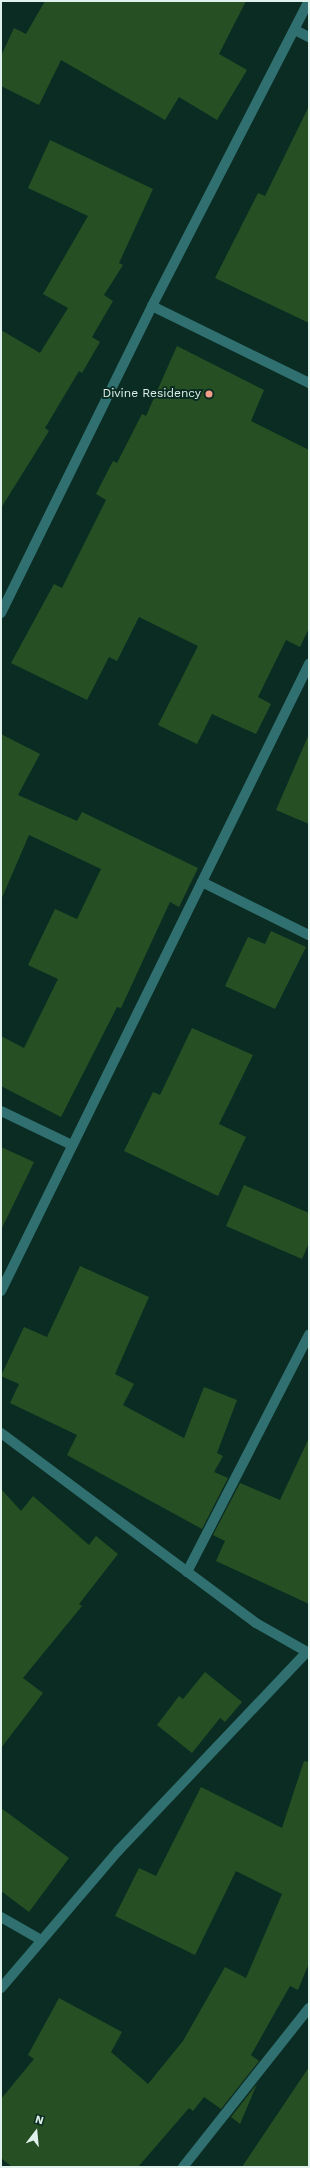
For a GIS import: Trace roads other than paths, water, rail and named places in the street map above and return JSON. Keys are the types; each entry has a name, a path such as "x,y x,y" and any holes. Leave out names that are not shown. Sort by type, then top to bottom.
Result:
{"street":[{"path":"1,613 152,306 295,30 308,1"},
{"path":"295,30 309,37"},
{"path":"152,306 309,383"},
{"path":"1,1291 309,664"},
{"path":"202,882 309,935"},
{"path":"1,1111 72,1145"},
{"path":"187,1572 309,1335"},
{"path":"1,1433 256,1623 308,1652 118,1851 1,1988"},
{"path":"1,1917 41,1940"},
{"path":"183,2167 309,2008"}],"place":[{"name":"Divine Residency","path":"209,394"}]}
